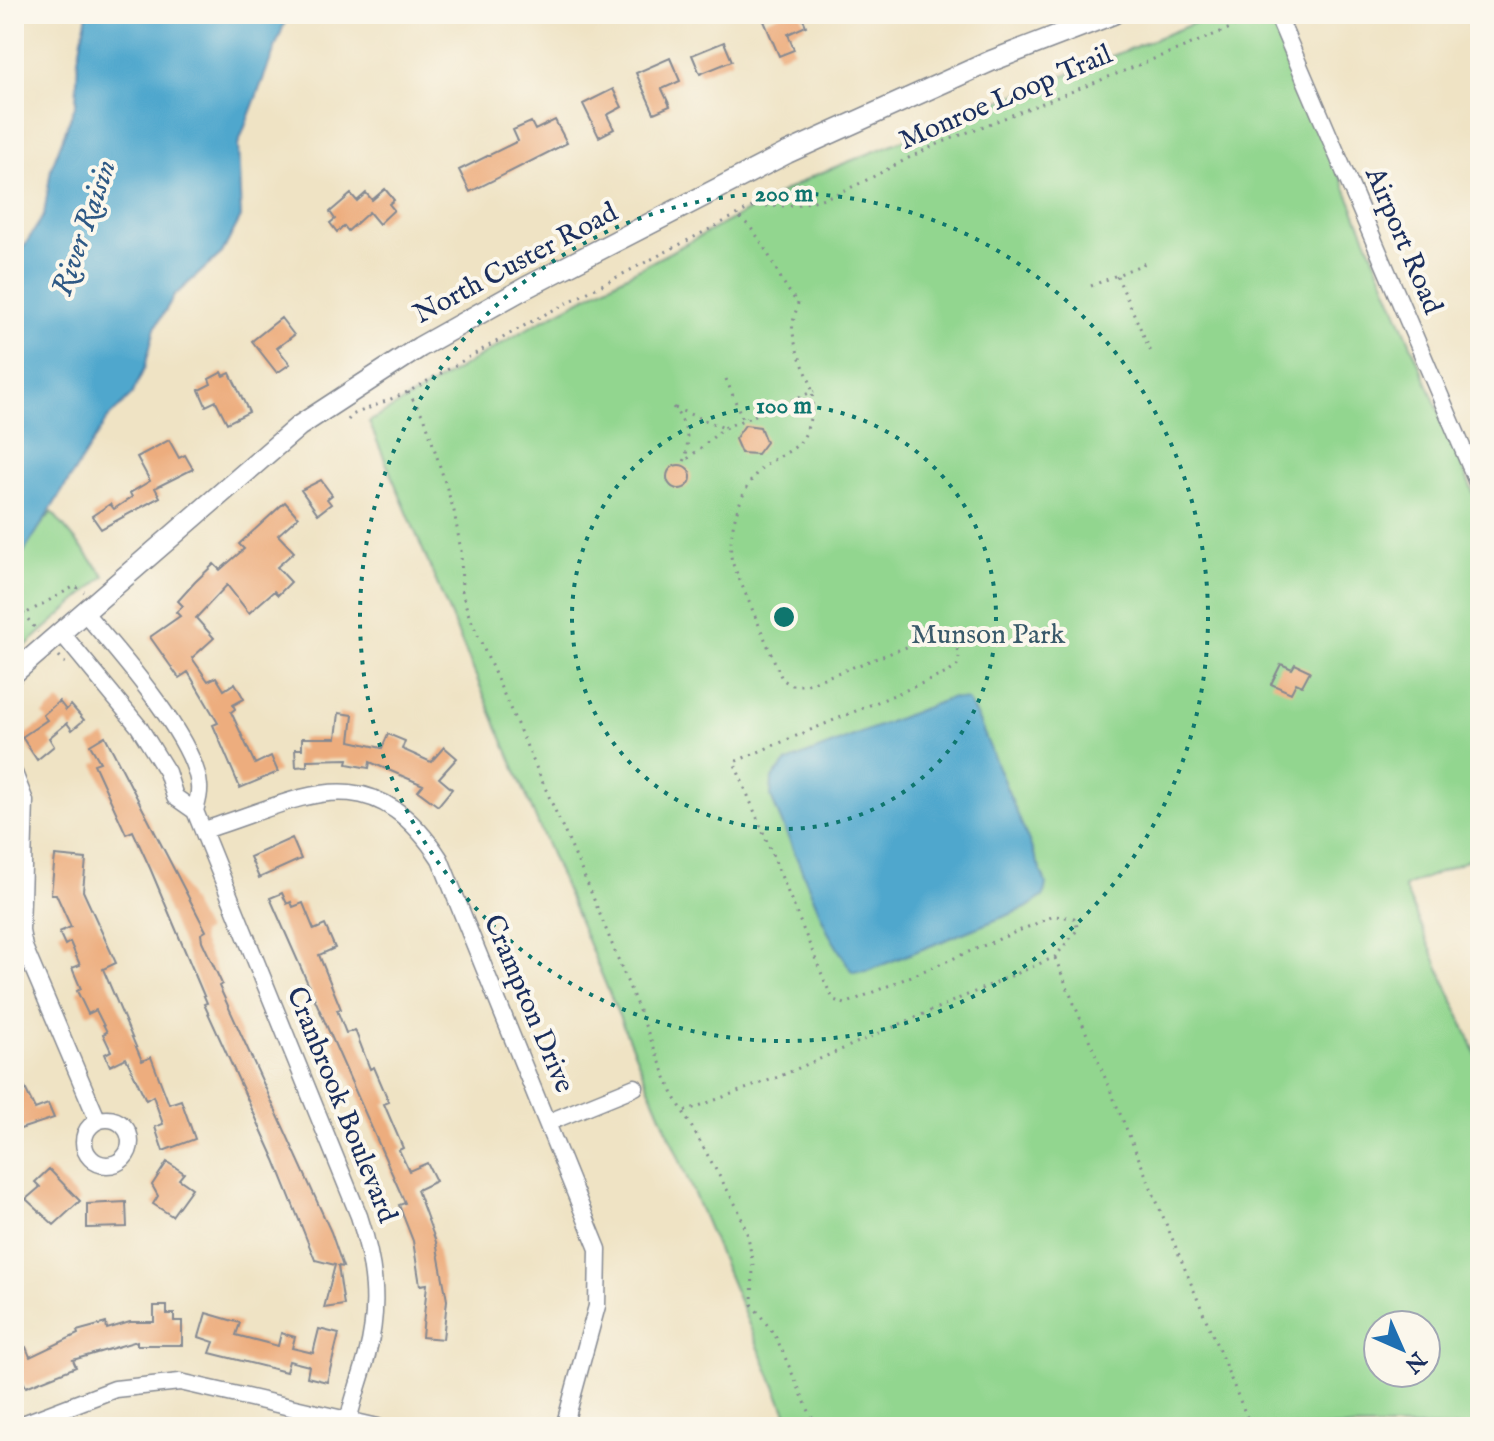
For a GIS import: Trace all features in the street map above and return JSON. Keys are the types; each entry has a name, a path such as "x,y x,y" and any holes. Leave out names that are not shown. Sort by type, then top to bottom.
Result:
{"street":[{"name":"North Custer Road","path":"14,673 60,631 84,602 299,426 420,347 538,281 787,153 991,61 1113,14"},
{"name":"Airport Road","path":"1277,14 1480,489"},
{"name":"Cranbrook Boulevard","path":"84,602 145,684 172,727 198,776 200,789 195,811"},
{"name":"Cranbrook Boulevard","path":"60,631 139,727 167,772 175,797 195,811 349,1190 373,1263 375,1315 348,1423"},
{"path":"14,773 25,801 21,931 24,947 98,1121"},
{"name":"Crampton Drive","path":"204,830 292,798 322,791 373,801 411,820 440,859 598,1249 600,1272 597,1306 564,1427"},
{"path":"549,1122 635,1087"},
{"path":"15,1427 115,1389 180,1382 348,1423 378,1427"}],"path":[{"name":"Monroe Loop Trail","path":"348,420 352,415 408,392 536,319 756,205 790,208 864,185 926,150 1263,14"},
{"path":"685,1111 778,1077 1055,957 1078,929 1074,918 1054,916 845,1004 834,1000 828,989 734,762 949,672 958,665 961,652 954,639 944,633 805,685 791,685 782,679 732,562 728,542 733,520 763,467 780,458 805,436 814,391 792,330 798,303 780,279 755,230 736,215"},
{"path":"1091,286 1148,262"},
{"path":"1117,276 1151,352"},
{"path":"726,379 743,420"},
{"path":"724,428 673,407 687,433 689,447 684,462 724,428 814,391"},
{"path":"408,392 425,419 454,511 461,551 462,592 468,613 588,885 672,1092 738,1209 753,1265 752,1304 776,1337 816,1427"},
{"path":"14,620 75,586 84,602"},
{"path":"23,613 38,632"},
{"path":"1055,957 1251,1427"}],"green space":[{"name":"Munson Park","path":"1217,14 1272,14 1480,509 1480,855 1404,887 1480,1063 1480,1427 792,1427 369,422 535,324 813,176"},
{"path":"52,512 105,576 14,656 14,568 32,535"}],"water":[{"name":"River Raisin","path":"87,14 288,14 238,145 241,217 222,253 174,296 155,328 145,367 132,395 108,418 14,568 14,262 44,215 51,169 76,103 78,58"},
{"path":"950,698 967,700 978,719 1046,883 1044,896 1026,908 867,971 852,972 828,932 771,797 772,778 787,762"}],"building":[{"path":"781,14 801,14 806,26 788,34 794,50 779,56 764,21"},
{"path":"724,42 732,61 700,74 692,55"},
{"path":"670,58 680,81 662,89 670,106 654,113 636,73"},
{"path":"613,89 622,107 607,115 614,129 599,137 583,104"},
{"path":"555,120 567,143 470,192 459,170 518,141 513,130 531,122 535,130"},
{"path":"385,189 394,200 389,204 394,210 379,224 369,212 348,231 344,226 337,232 330,223 335,219 330,212 351,194 357,201 366,193 372,200"},
{"path":"281,318 294,335 277,348 290,364 277,373 252,341"},
{"path":"222,372 224,376 230,373 249,412 227,423 216,401 206,406 199,390 211,384 209,379"},
{"path":"745,425 760,427 766,442 757,454 741,453 735,439"},
{"path":"169,440 179,458 185,455 193,469 155,488 160,497 101,529 92,516 110,504 114,509 132,497 130,493 150,481 137,457"},
{"path":"679,465 687,469 691,477 687,485 679,489 671,485 667,477 671,469"},
{"path":"321,480 332,495 327,499 331,504 318,514 301,490"},
{"path":"285,502 298,517 278,535 294,552 277,567 291,582 278,595 274,591 249,613 227,585 196,618 214,638 192,658 208,681 216,677 224,690 235,683 244,699 233,705 235,709 231,712 255,764 271,756 278,772 240,788 213,725 218,723 188,672 179,678 150,637 180,616 176,612 183,606 178,601 195,582 214,564 220,570 244,549 239,544"},
{"path":"1281,664 1292,669 1295,664 1310,671 1302,686 1296,683 1291,693 1271,684"},
{"path":"59,701 66,710 71,705 84,720 72,730 67,723 49,738 54,746 37,760 22,737 47,720 43,715"},
{"path":"339,713 353,715 350,741 382,748 388,734 405,741 402,749 431,762 444,747 457,758 439,778 452,789 438,806 418,791 423,785 370,762 369,768 347,764 348,759 307,760 307,766 296,767 295,749 302,749 302,738 336,738"},
{"path":"105,736 206,931 201,934 202,941 222,984 219,986 331,1232 343,1267 338,1266 344,1305 324,1308 335,1265 315,1260 275,1160 204,1004 207,1003 150,868 133,831 126,834 94,764 100,762 90,745"},
{"path":"292,838 301,859 259,878 250,857"},
{"path":"55,856 86,859 83,891 116,963 103,969 142,1061 151,1057 169,1104 181,1100 195,1139 163,1151 155,1127 163,1124 153,1096 146,1100 126,1058 110,1066 105,1054 111,1051 103,1034 107,1032 96,1010 88,1014 77,991 81,989 72,968 80,965 70,942 65,945 59,932 71,927 56,894 51,894"},
{"path":"282,893 287,904 291,902 293,907 303,903 314,930 325,925 335,948 319,955 341,1009 337,1010 346,1033 355,1030 370,1069 374,1067 389,1102 384,1104 403,1148 399,1150 409,1171 427,1163 436,1181 417,1190 436,1242 447,1300 443,1339 422,1337 427,1284 420,1285 413,1241 399,1205 405,1203 270,898"},
{"path":"25,1088 35,1109 48,1104 54,1118 14,1131 14,1093"},
{"path":"167,1162 184,1173 179,1179 192,1188 172,1216 153,1204 158,1196 152,1185"},
{"path":"49,1169 80,1201 54,1225 26,1199 40,1187 35,1182"},
{"path":"126,1202 127,1227 87,1228 87,1204"},
{"path":"154,1306 167,1306 167,1314 174,1314 174,1321 182,1321 182,1345 137,1345 137,1341 73,1360 76,1367 26,1387 22,1379 14,1383 14,1352 26,1347 30,1357 78,1334 77,1331 106,1323 107,1329 130,1322 154,1322"},
{"path":"206,1313 240,1323 236,1335 278,1346 281,1333 295,1337 292,1348 313,1353 319,1329 339,1334 327,1382 307,1377 309,1366 289,1361 286,1372 210,1353 214,1342 199,1337"}]}
